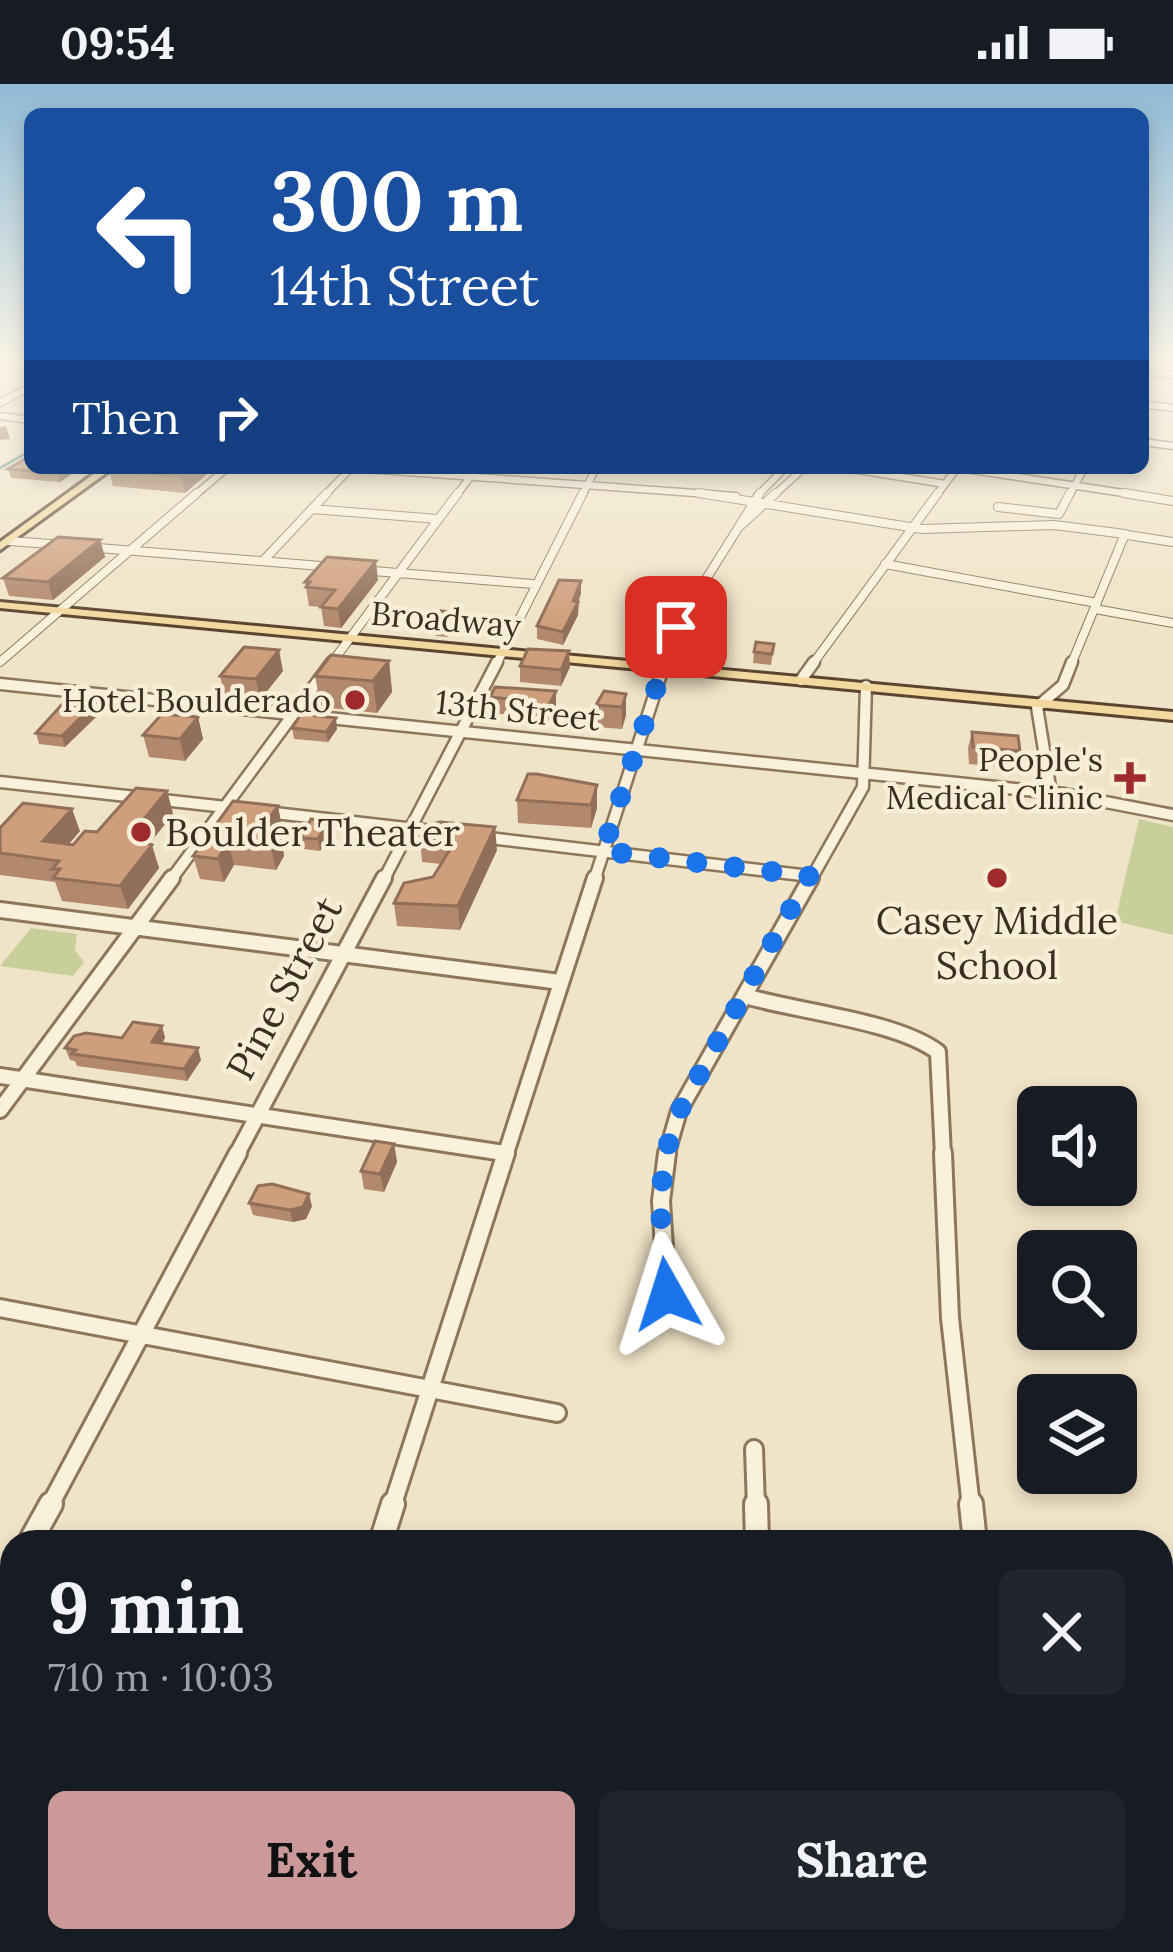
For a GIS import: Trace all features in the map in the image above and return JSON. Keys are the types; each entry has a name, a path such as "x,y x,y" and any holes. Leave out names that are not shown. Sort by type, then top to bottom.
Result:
{"main road":[{"path":"3,541 88,474"},
{"path":"3,541 99,474"},
{"name":"Broadway","path":"0,605 1173,716"}],"street":[{"path":"0,662 220,474"},
{"path":"263,561 346,474"},
{"path":"422,474 753,499 912,528 1039,526 1173,542"},
{"path":"0,1110 472,474"},
{"name":"Pine Street","path":"36,1530 593,474"},
{"path":"385,1530 676,627 753,499 779,474"},
{"path":"739,527 798,474"},
{"path":"882,474 945,484"},
{"path":"801,680 953,474"},
{"path":"997,474 1173,501"},
{"path":"998,507 1059,514 1081,474"},
{"path":"312,509 438,519"},
{"path":"1051,793 1037,712 1040,703 1063,685 1125,534"},
{"path":"3,541 533,584"},
{"path":"118,560 148,552"},
{"path":"885,564 1173,623"},
{"path":"364,570 386,576 390,586"},
{"name":"13th Street","path":"0,684 1051,793 1173,815"},
{"path":"667,1294 658,1209 664,1150 679,1112 863,787 866,686"},
{"path":"0,782 448,833"},
{"path":"467,835 809,876"},
{"path":"98,922 134,916 163,896"},
{"path":"0,910 560,982"},
{"path":"746,996 812,1015 913,1033 938,1052 950,1318 974,1530"},
{"path":"0,1076 504,1153"},
{"path":"0,1308 557,1412"},
{"path":"754,1449 757,1530"}],"green space":[{"path":"1139,819 1173,827 1173,935 1115,921"},
{"path":"31,928 77,934 75,950 84,962 73,976 0,966"}],"building":[{"path":"58,537 100,540 48,582 3,578"},
{"path":"327,557 376,561 338,609 321,607 335,590 306,587 310,582 305,582"},
{"path":"559,580 581,581 573,601 578,602 563,632 537,626"},
{"path":"441,611 453,612 447,621 435,620"},
{"path":"756,642 774,644 772,654 754,652"},
{"path":"244,647 279,650 256,679 220,676"},
{"path":"528,649 569,651 561,670 520,666"},
{"path":"331,655 389,661 373,681 315,676"},
{"path":"495,687 556,691 546,712 525,710 530,701 490,697"},
{"path":"604,691 626,694 622,707 596,705"},
{"path":"65,701 94,704 62,736 36,733"},
{"path":"162,714 198,717 180,739 143,735"},
{"path":"301,714 336,718 326,732 292,728"},
{"path":"972,732 1018,736 1020,751 973,747"},
{"path":"528,774 597,785 591,805 517,800"},
{"path":"136,788 167,791 130,836 152,845 120,886 53,878 60,869 52,869 59,861 0,853 0,828 23,803 72,809 43,841 73,845 85,831 97,832"},
{"path":"233,801 278,806 260,831 280,833 271,846 228,842 218,859 193,856"},
{"path":"311,819 328,821 318,839 301,838"},
{"path":"427,825 495,827 458,906 394,903 404,883 433,877 454,843 420,839"},
{"path":"133,1022 162,1026 152,1042 198,1048 184,1069 72,1054 76,1050 65,1048 74,1036 86,1033 122,1038"},
{"path":"375,1141 394,1144 380,1174 361,1171"},
{"path":"272,1184 309,1194 303,1207 290,1210 249,1203 258,1186"}],"waterway":[{"path":"0,468 24,454"}],"place":[{"name":"Hotel Boulderado","path":"355,700"},
{"name":"People's Medical Clinic","path":"1130,778"},
{"name":"Boulder Theater","path":"141,832"},
{"name":"Casey Middle School","path":"997,878"}],"route":[{"path":"667,1294 658,1209 664,1150 679,1112 809,876 603,851 676,627"}]}
